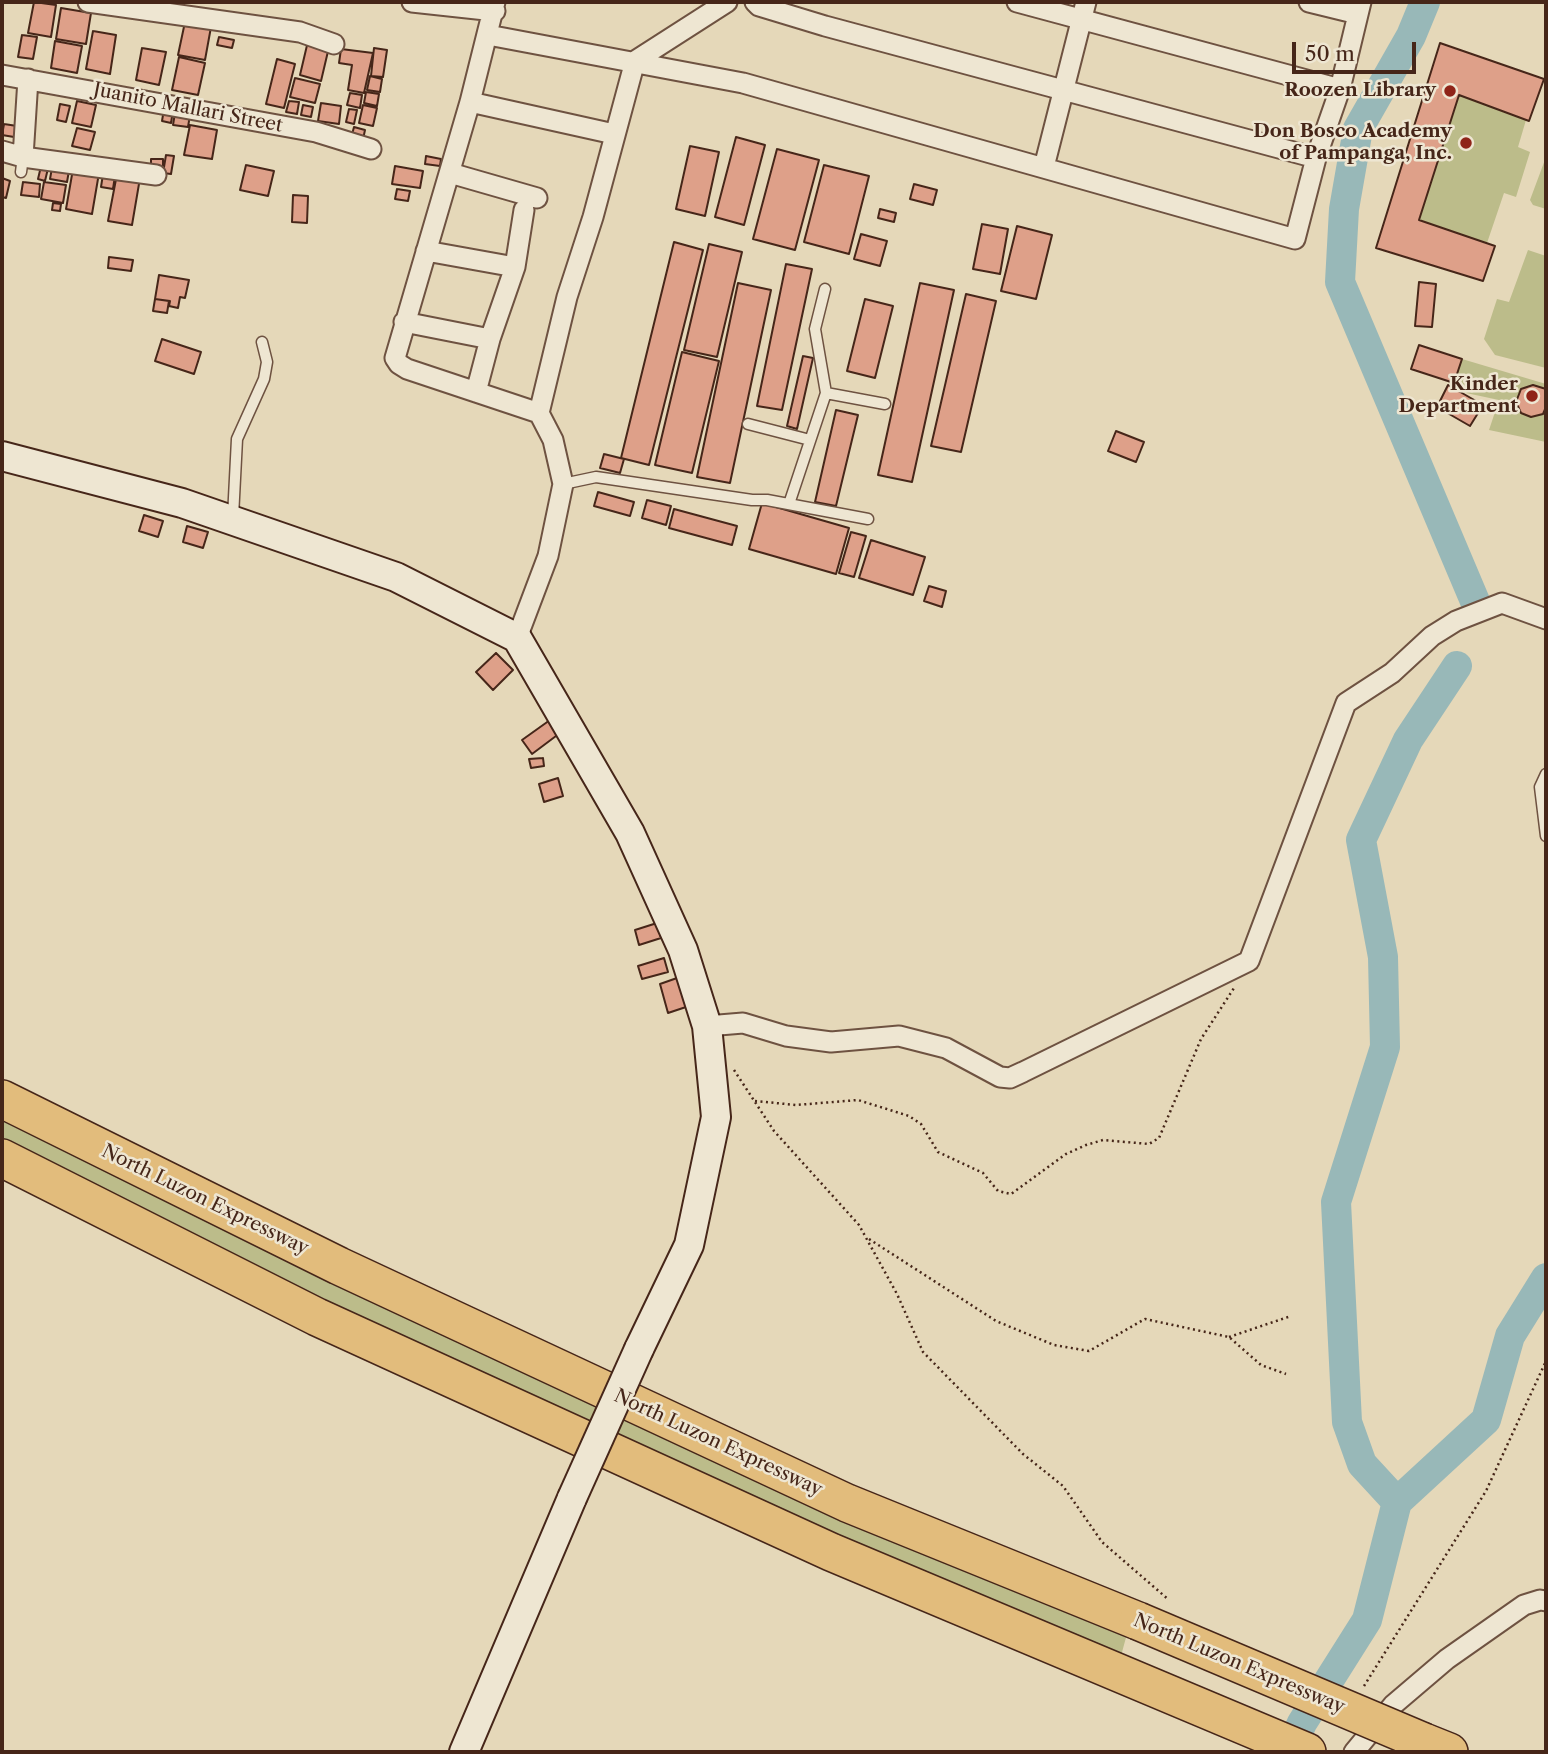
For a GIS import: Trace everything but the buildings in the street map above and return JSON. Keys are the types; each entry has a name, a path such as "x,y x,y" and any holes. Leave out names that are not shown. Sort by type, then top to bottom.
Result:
{"highway":[{"name":"North Luzon Expressway","path":"2,1099 339,1266 847,1503 1138,1621 1436,1747"},
{"path":"2,1158 317,1317 831,1552 1307,1752"}],"street":[{"path":"88,2 300,32 334,44"},
{"path":"412,2 495,6 450,173 395,358 399,365 539,413"},
{"path":"517,638 548,556 563,484 553,440 539,413 567,297 593,217 635,61 727,2"},
{"path":"755,2 759,6 825,26 1316,158"},
{"path":"1017,2 1083,11 1340,89"},
{"path":"488,35 743,83 841,108 1295,239 1316,158 1340,89 1360,8 1309,2"},
{"path":"1044,167 1083,11"},
{"name":"Juanito Mallari Street","path":"2,75 316,132 371,149"},
{"path":"22,164 28,79"},
{"path":"470,102 614,134"},
{"path":"2,151 22,164 156,175"},
{"path":"450,173 530,204 515,267 490,339 476,392"},
{"path":"426,251 515,267"},
{"path":"404,322 490,339"},
{"path":"2,456 182,503 396,577 517,638 630,833 683,950 708,1040 716,1116 689,1245 572,1498 464,1752"},
{"path":"708,1040 743,1023 786,1036 831,1042 899,1036 946,1048 1000,1077 1010,1078 1249,961 1346,703 1392,673 1432,636 1456,621 1502,603 1546,619"},
{"path":"1354,1752 1394,1705 1447,1659 1524,1605 1546,1601"}],"lane":[{"path":"789,504 825,393 815,329 825,289"},
{"path":"232,521 237,439 264,379 267,362 262,342"},
{"path":"825,393 885,404"},
{"path":"748,424 810,440"},
{"path":"563,484 596,477 789,504 868,519"},
{"path":"1546,774 1540,788 1546,835"}],"path":[{"path":"755,1101 796,1105 858,1100 909,1116 921,1124 938,1152 983,1173 998,1191 1011,1194 1066,1154 1086,1145 1103,1140 1149,1144 1159,1138 1201,1039 1249,961"},
{"path":"708,1040 735,1071 774,1131 859,1225 923,1352 1023,1454 1063,1486 1102,1542 1169,1600"},
{"path":"866,1237 996,1321 1054,1345 1089,1351 1145,1319 1229,1337 1261,1365 1286,1374"},
{"path":"1229,1337 1291,1316"},
{"path":"1358,1697 1486,1491 1546,1362"}],"green space":[{"path":"1459,95 1526,120 1518,147 1530,152 1516,197 1504,193 1487,243 1419,220"},
{"path":"1546,157 1546,209 1533,205 1530,200"},
{"path":"1528,250 1546,256 1546,368 1495,355 1484,339 1497,299 1509,302"},
{"path":"1462,359 1546,384 1546,442 1489,430 1499,400 1452,390"},
{"path":"2,1114 597,1405 586,1430 2,1144"},
{"path":"620,1415 1128,1630 1121,1656 608,1440"}],"waterway":[{"path":"1425,2 1411,36 1358,129 1344,209 1340,282 1477,606"},
{"path":"1397,1502 1362,1464 1347,1422 1336,1202 1385,1047 1383,957 1361,840 1408,740 1457,666"},
{"path":"1289,1752 1302,1723 1367,1620 1397,1502 1486,1420 1510,1336 1546,1278"}],"place":[{"name":"Roozen Library","path":"1450,91"},
{"name":"Don Bosco Academy of Pampanga, Inc.","path":"1466,143"},
{"name":"Kinder Department","path":"1532,396"}]}
